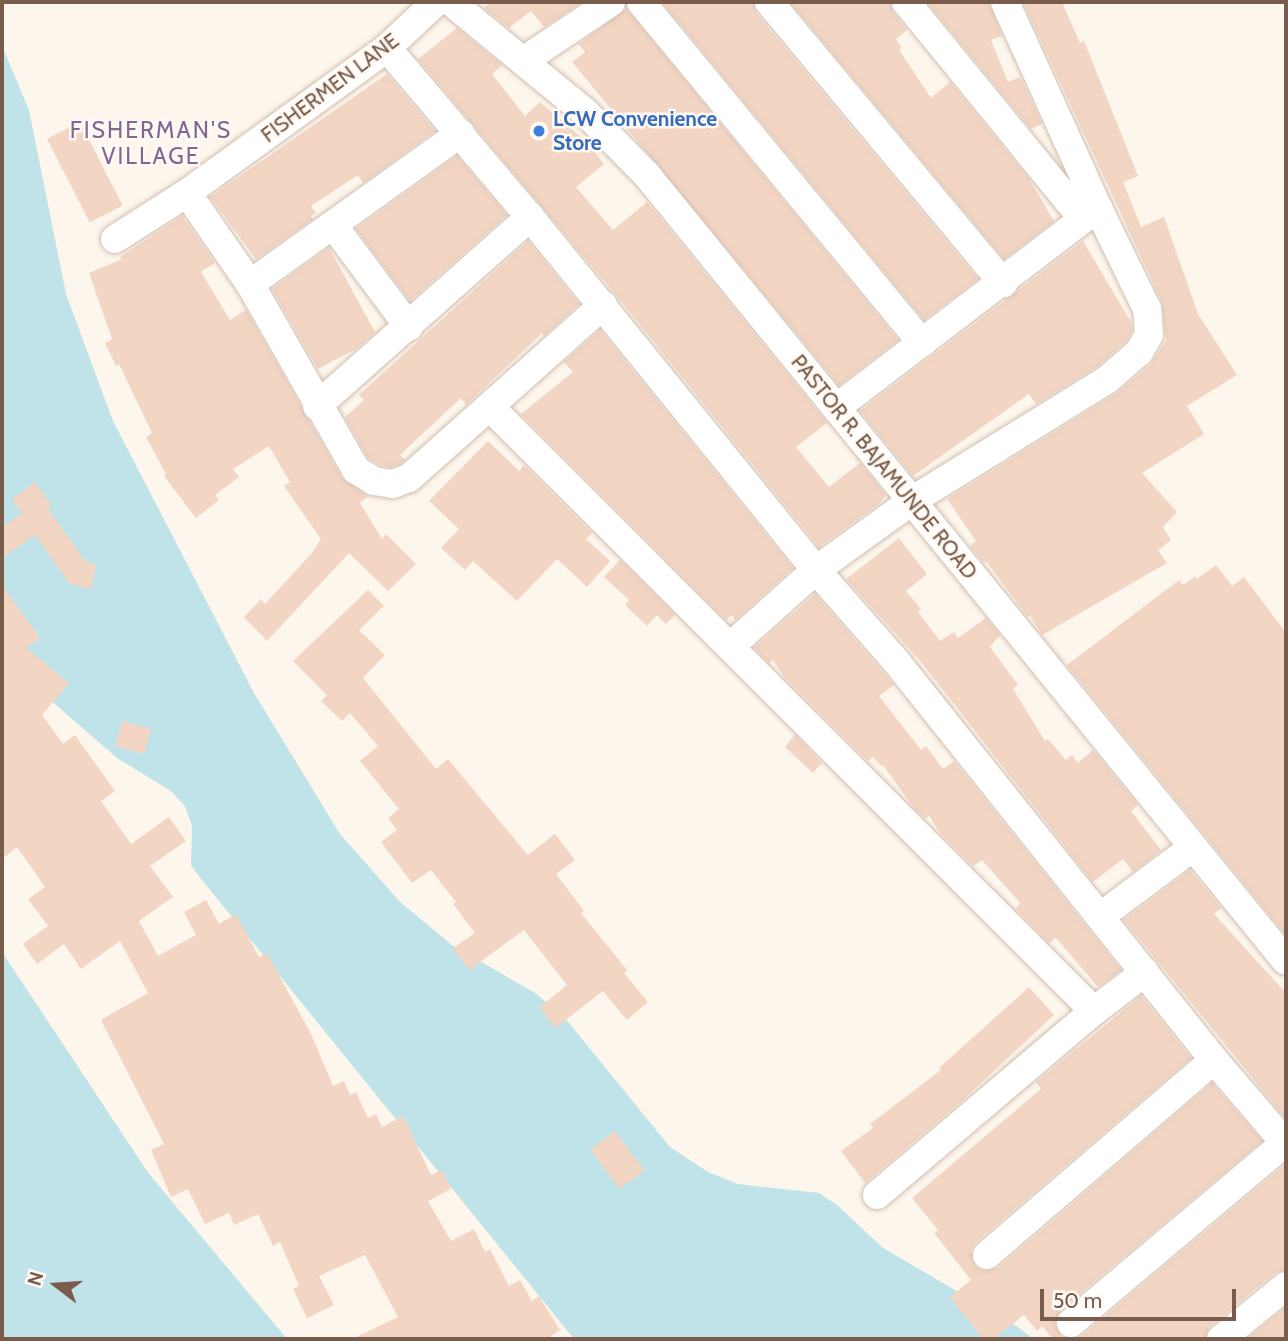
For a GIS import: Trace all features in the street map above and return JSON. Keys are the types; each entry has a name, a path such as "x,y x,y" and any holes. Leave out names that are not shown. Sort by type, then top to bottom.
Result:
{"street":[{"name":"FISHERMEN LANE","path":"115,239 187,193 387,48 436,2"},
{"name":"PASTOR R. BAJAMUNDE ROAD","path":"452,2 586,113 646,174 1286,961"},
{"path":"523,61 611,2"},
{"path":"641,2 922,343"},
{"path":"769,2 1003,283"},
{"path":"906,2 1090,213"},
{"path":"732,645 816,570 913,500 1108,379 1139,352 1149,335 1147,309 1090,213 1005,2"},
{"path":"387,48 603,305 816,570 895,660 1214,1060 1286,1143 1071,1323"},
{"path":"250,284 461,133"},
{"path":"187,193 250,284 317,406 356,470 374,481 393,484 409,478 603,305"},
{"path":"836,408 1003,283 1090,213"},
{"path":"317,406 530,217"},
{"path":"333,225 409,327"},
{"path":"490,407 732,645 1094,1011"},
{"path":"1101,916 1192,848"},
{"path":"877,1195 1094,1011 1145,972"},
{"path":"987,1255 1214,1060"},
{"path":"1221,1339 1286,1286"}],"water":[{"path":"2,46 29,110 66,294 113,421 254,693 340,834 400,902 452,945 535,993 564,1017 670,1147 708,1172 738,1184 819,1193 837,1205 883,1248 1012,1323 1034,1339 574,1339 198,875 191,865 192,826 185,806 171,791 117,758 2,658"},
{"path":"2,952 149,1174 287,1339 2,1339"}],"building":[{"path":"491,2 582,2 544,27 531,11 509,28 484,8"},
{"path":"662,2 753,2 756,13 978,279 924,320"},
{"path":"790,2 890,2 893,12 907,30 896,39 902,48 899,50 931,98 950,82 1029,179 1054,221 1004,259"},
{"path":"927,2 989,2 1002,36 991,40 1008,82 1020,77 1042,124 1031,129"},
{"path":"1023,2 1062,2 1080,43 1084,41 1138,176 1123,182 1141,227 1164,217 1198,314 1237,375 1187,406 1204,434 1142,473 1177,512 1163,527 1171,540 1158,550 1167,563 1042,635 1030,615 1028,617 986,561 984,563 970,546 976,541 947,499 1117,393 1150,365 1166,341 1162,302"},
{"path":"626,8 898,340 839,385 572,62 585,52 579,44"},
{"path":"457,28 502,65 492,74 525,116 540,102 587,142 604,164 576,187 613,230 647,202 824,419 827,423 796,447 829,487 860,463 886,495 880,503 819,547 616,295 418,59"},
{"path":"387,74 435,131 363,183 358,175 311,206 316,213 311,216 313,219 256,259 210,197"},
{"path":"80,122 123,206 90,223 47,139"},
{"path":"457,156 507,215 410,301 356,229"},
{"path":"182,216 215,263 201,272 230,320 246,310 342,478 368,496 360,503 382,539 386,534 416,564 388,591 349,553 267,641 244,617 261,599 265,604 312,553 321,539 284,486 290,482 269,446 233,469 239,477 215,495 219,500 196,518 164,476 166,474 146,437 152,433 119,364 116,366 105,343 112,339 89,273 122,259 120,257"},
{"path":"528,241 579,304 544,336 542,333 466,405 461,398 400,455 405,460 400,464 391,467 380,465 368,458 345,417 364,400 359,395"},
{"path":"1083,241 1131,322 1132,331 1126,341 1098,366 1036,404 1029,394 913,476 860,411"},
{"path":"329,248 375,332 356,349 318,369 272,289"},
{"path":"600,330 793,568 735,620 732,615 726,620 521,414 573,372 564,362"},
{"path":"488,441 519,471 524,465 592,533 586,539 610,561 587,587 557,559 517,601 473,561 465,570 441,548 459,529 429,501"},
{"path":"35,482 52,506 48,509 86,562 97,565 90,589 70,584 35,535 2,558 2,528 22,513 12,499"},
{"path":"899,538 927,574 906,591 921,609 918,612 940,641 954,632 958,638 986,618 1000,635 990,647 1018,685 1013,689 1045,741 1048,739 1066,760 1072,755 1078,763 1093,750 1138,805 1131,811 1161,850 1133,872 1123,859 1093,882 922,663 846,579"},
{"path":"620,560 675,615 666,624 657,615 647,626 625,605 629,600 604,577"},
{"path":"1216,565 1232,586 1244,577 1286,633 1286,935 1067,665 1179,580 1183,585 1195,576 1197,579"},
{"path":"2,585 40,638 26,648 69,683 42,715 63,744 75,735 115,791 101,801 131,844 169,817 186,841 150,866 173,897 139,921 158,956 196,935 184,912 206,900 219,924 236,914 259,957 267,953 312,1036 333,1086 344,1081 350,1095 356,1092 368,1118 376,1114 382,1127 403,1116 431,1175 442,1170 451,1189 428,1201 451,1241 474,1229 485,1252 490,1249 509,1286 520,1280 532,1301 539,1296 560,1330 547,1339 352,1339 398,1317 365,1255 319,1276 334,1305 307,1318 293,1289 299,1286 280,1242 273,1246 258,1214 234,1225 229,1213 205,1224 188,1189 171,1197 151,1150 164,1144 101,1020 148,993 120,941 81,969 64,944 37,964 23,944 48,926 28,899 45,887 17,847 2,859"},
{"path":"368,590 384,606 359,630 385,655 363,678 436,769 448,759 528,855 555,834 575,860 556,874 584,911 581,913 627,970 624,973 648,1002 627,1020 603,991 555,1028 540,1007 567,985 524,930 469,970 453,948 475,933 453,904 456,902 431,870 412,883 381,842 397,830 388,818 399,809 360,761 378,746 350,713 342,721 321,701 327,695 293,661"},
{"path":"815,594 894,685 879,696 921,750 926,746 943,769 954,761 1121,970 1098,987 1056,938 1049,943 1016,909 1020,903 982,860 973,866 941,834 929,816 925,819 913,807 883,765 873,757 868,761 784,677 773,660 769,663 759,653 755,647"},
{"path":"122,721 151,729 144,754 115,746"},
{"path":"795,735 822,763 813,773 785,747"},
{"path":"1190,870 1221,908 1214,914 1286,993 1286,1119 1124,920"},
{"path":"1029,987 1054,1015 964,1099 865,1183 841,1151 873,1128 870,1124 941,1070 939,1068"},
{"path":"1141,996 1191,1058 976,1242 971,1250 974,1265 982,1271 998,1268 1212,1083 1262,1141 1060,1310 1055,1325 1062,1337 1053,1339 1042,1326 1037,1331 1024,1315 993,1339 983,1339 950,1297 971,1280 934,1233 938,1230 912,1198 1041,1089 1036,1082"},
{"path":"615,1131 644,1170 620,1189 590,1150"},
{"path":"1286,1164 1286,1270 1275,1273 1210,1326 1205,1339 1078,1339"},
{"path":"1286,1307 1286,1339 1247,1339"}],"place":[{"name":"LCW Convenience Store","path":"539,131"}],"district":[{"name":"FISHERMAN'S VILLAGE","path":"151,143"}]}
